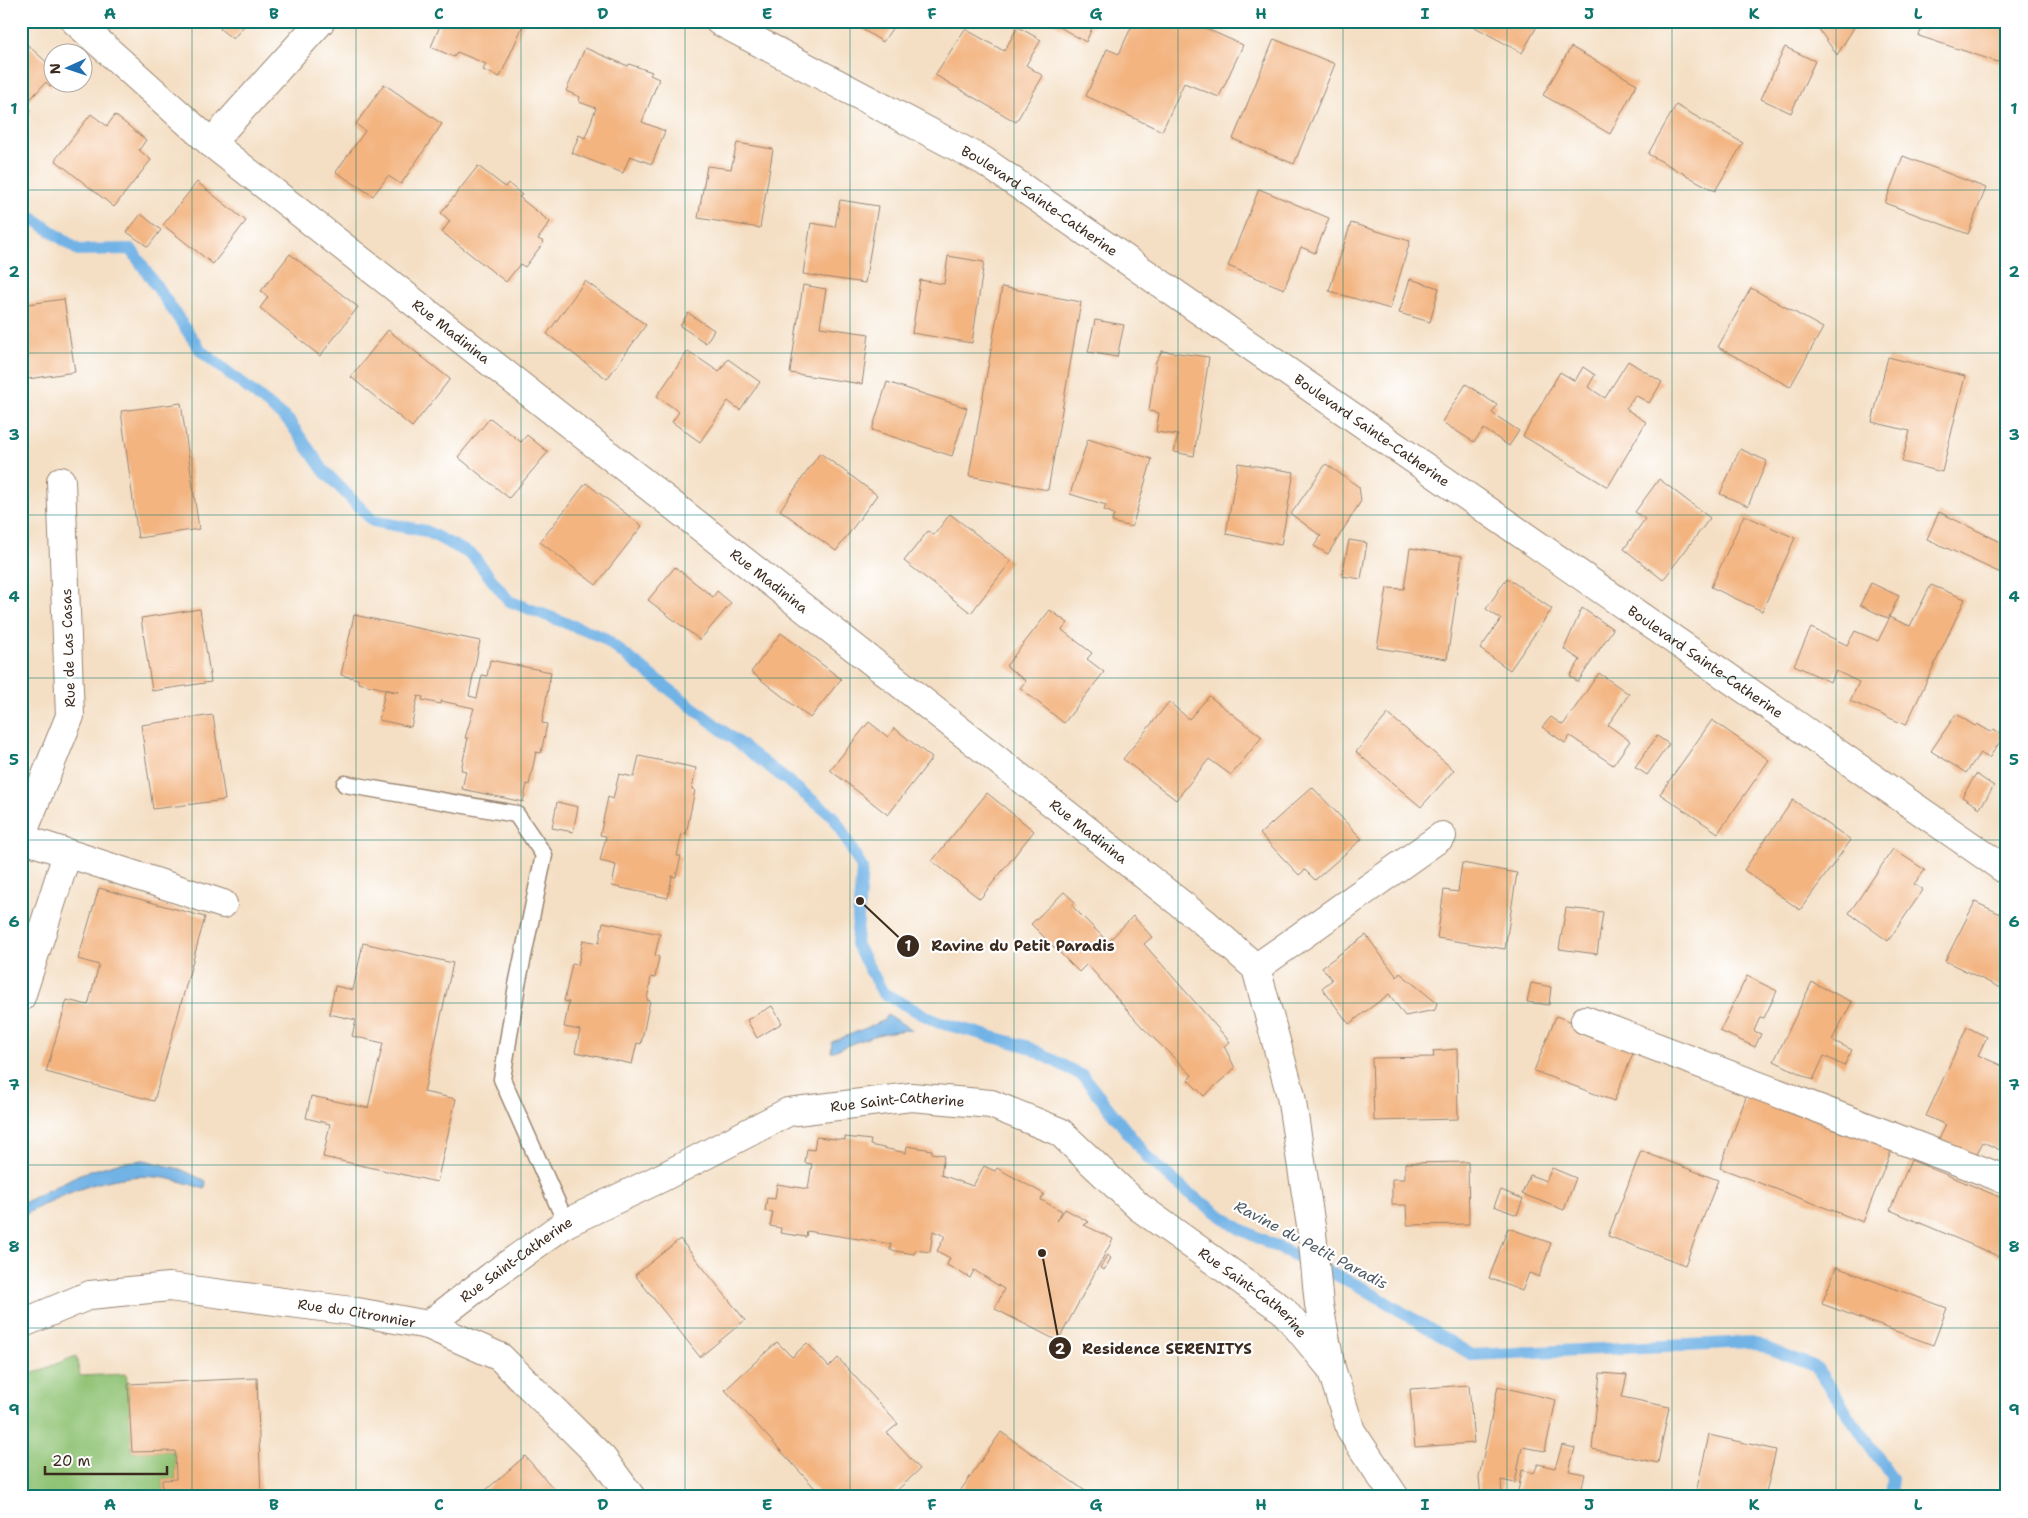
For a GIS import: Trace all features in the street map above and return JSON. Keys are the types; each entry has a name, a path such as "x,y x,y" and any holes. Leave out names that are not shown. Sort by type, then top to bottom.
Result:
{"street":[{"name":"Rue Madinina","path":"75,21 211,142 1204,922 1256,968"},
{"path":"211,142 321,21"},
{"name":"Boulevard Sainte-Catherine","path":"719,21 984,161 2007,871"},
{"name":"Rue de Las Casas","path":"61,481 70,716 21,838 223,904"},
{"path":"1395,1497 1351,1431 1331,1368 1319,1305 1312,1233 1291,1096 1256,968 1442,836"},
{"path":"21,997 67,854"},
{"path":"1585,1020 2007,1180"},
{"name":"Rue Saint-Catherine","path":"428,1326 492,1276 566,1223 661,1178 788,1112 911,1097 991,1104 1060,1132 1139,1207 1283,1310 1331,1368"},
{"name":"Rue du Citronnier","path":"21,1324 90,1295 170,1287 352,1311 428,1326 500,1358 604,1460 631,1497"}],"lane":[{"path":"345,784 516,814 544,854 517,985 502,1079 566,1223"}],"green space":[{"path":"76,1356 80,1376 126,1374 132,1452 175,1451 176,1479 162,1480 163,1497 21,1497 21,1378"}],"water":[{"path":"887,1015 913,1030 881,1034 831,1052 832,1042 883,1021"},
{"path":"144,1160 180,1169 206,1181 205,1189 162,1178 139,1176 122,1178 68,1193 21,1217 21,1204 80,1174 118,1163"}],"building":[{"path":"216,21 248,21 233,39 220,29 222,27"},
{"path":"442,21 525,21 500,77 483,70 486,64 457,52 454,57 431,47"},
{"path":"849,21 897,21 883,42"},
{"path":"1049,21 1095,21 1086,42"},
{"path":"1134,21 1189,21 1243,45 1219,97 1184,83 1162,131 1086,96 1107,49 1119,54"},
{"path":"1464,21 1540,21 1522,53"},
{"path":"1824,21 1858,21 1837,55 1818,28"},
{"path":"1924,21 2007,21 2007,65 1919,36"},
{"path":"1018,27 1041,40 1026,65 1043,76 1016,122 935,75 965,29 1004,51"},
{"path":"21,39 42,58 42,86 25,105 31,110 21,121"},
{"path":"1274,39 1335,64 1294,164 1233,139"},
{"path":"1571,47 1637,84 1610,134 1543,95"},
{"path":"1785,47 1815,61 1791,113 1761,99"},
{"path":"585,48 628,66 629,64 652,72 650,75 659,79 642,122 665,131 652,164 630,156 623,173 572,153 579,135 585,138 596,108 579,102 580,97 566,91"},
{"path":"384,84 442,124 401,184 388,176 373,196 336,172 365,131 356,124"},
{"path":"1676,105 1743,143 1715,191 1648,154"},
{"path":"91,114 107,126 115,115 146,140 139,150 151,160 114,207 55,160"},
{"path":"737,143 773,149 760,228 698,218 707,166 731,169"},
{"path":"1903,156 1986,188 1968,234 1885,203"},
{"path":"478,166 505,187 508,183 522,195 519,197 550,222 538,239 544,242 525,267 520,264 506,282 442,232 450,221 441,213"},
{"path":"197,182 246,221 213,264 163,225"},
{"path":"1259,189 1329,218 1315,253 1301,247 1284,289 1228,266"},
{"path":"840,200 878,206 865,283 803,274 811,223 835,227"},
{"path":"141,214 161,230 148,247 127,232"},
{"path":"1351,223 1410,241 1390,309 1329,291"},
{"path":"290,254 358,307 320,356 260,308 268,297 261,291"},
{"path":"948,256 984,262 972,343 912,333 920,280 944,284"},
{"path":"1410,279 1439,288 1430,322 1399,313"},
{"path":"585,281 646,325 607,379 547,334"},
{"path":"803,285 826,289 820,327 869,334 862,384 790,373"},
{"path":"1002,287 1081,302 1048,490 969,476"},
{"path":"1751,288 1823,328 1790,387 1718,347"},
{"path":"64,299 75,372 21,380 21,305"},
{"path":"688,313 714,330 706,343 680,326"},
{"path":"1095,320 1124,325 1117,357 1088,352"},
{"path":"388,330 450,379 412,427 351,377"},
{"path":"688,351 719,372 728,359 760,382 740,410 728,401 700,442 672,422 679,412 657,396"},
{"path":"1162,351 1209,357 1194,456 1174,452 1178,435 1156,432 1159,413 1149,411 1156,361"},
{"path":"1888,357 1965,376 1942,472 1902,462 1910,431 1872,422"},
{"path":"1628,361 1662,382 1649,403 1635,395 1626,409 1646,422 1608,487 1523,436 1560,372 1575,381 1583,367 1595,375 1588,387 1605,398"},
{"path":"887,382 967,408 952,456 872,430"},
{"path":"1466,384 1497,405 1492,413 1519,431 1509,446 1484,429 1474,442 1442,422"},
{"path":"181,403 199,529 138,538 121,411"},
{"path":"490,418 521,442 527,435 548,452 509,498 458,457"},
{"path":"1088,439 1152,459 1132,527 1112,522 1114,514 1104,510 1106,505 1070,494"},
{"path":"1740,449 1767,461 1748,506 1720,494"},
{"path":"820,453 877,495 836,551 780,510"},
{"path":"1238,463 1294,472 1281,545 1226,534"},
{"path":"1326,464 1359,487 1361,501 1328,554 1314,546 1321,536 1291,514"},
{"path":"1659,479 1710,518 1663,580 1624,549 1645,519 1635,512"},
{"path":"586,483 642,526 596,585 540,542"},
{"path":"1939,512 2007,545 2007,576 1927,539"},
{"path":"950,514 1011,561 971,613 904,561 928,531 934,535"},
{"path":"1744,515 1795,538 1762,611 1711,587"},
{"path":"1349,540 1367,543 1361,579 1342,576"},
{"path":"1410,548 1462,556 1447,659 1377,648 1387,588 1404,589"},
{"path":"675,567 713,597 717,591 731,603 700,640 648,600"},
{"path":"1507,578 1552,609 1510,670 1480,649 1501,619 1486,609"},
{"path":"1871,583 1899,596 1889,617 1910,626 1931,585 1965,599 1906,725 1850,701 1859,682 1836,671 1830,682 1794,665 1811,628 1847,645 1855,631 1878,641 1889,619 1860,605"},
{"path":"1582,608 1613,629 1578,682 1570,676 1580,660 1564,649"},
{"path":"200,609 211,682 152,691 141,618"},
{"path":"1050,610 1068,623 1062,630 1092,653 1087,659 1104,672 1064,723 1020,688 1026,681 1006,666"},
{"path":"354,615 480,641 469,696 477,698 482,675 487,676 490,660 551,672 542,723 547,724 541,753 536,752 529,785 527,784 523,802 462,789 466,771 461,770 468,738 465,738 474,708 441,701 440,704 422,700 423,697 418,696 411,727 379,720 385,690 398,692 358,683 358,679 341,675"},
{"path":"781,633 841,679 810,718 751,672"},
{"path":"1599,673 1629,694 1608,725 1630,741 1613,765 1570,736 1565,743 1542,727 1551,717 1563,725"},
{"path":"1209,696 1262,737 1231,775 1209,759 1176,800 1123,759 1169,702 1189,719"},
{"path":"1388,714 1454,770 1421,807 1356,752"},
{"path":"1956,714 1975,726 1977,724 1991,732 1994,729 2004,736 1989,758 1980,753 1966,773 1931,751"},
{"path":"213,715 225,800 153,809 141,725"},
{"path":"1712,720 1769,760 1718,833 1660,794"},
{"path":"869,722 888,737 894,728 932,758 888,815 830,770"},
{"path":"1657,736 1669,744 1647,775 1635,767"},
{"path":"639,756 696,768 692,789 695,790 686,834 682,833 677,856 681,856 676,877 672,876 668,898 612,886 616,865 600,861 606,836 600,835 608,797 613,799 619,774 634,777"},
{"path":"1976,774 1994,786 1980,808 1962,797"},
{"path":"1312,787 1362,839 1315,880 1305,870 1299,875 1260,834"},
{"path":"987,793 1034,831 980,899 932,861"},
{"path":"1793,800 1851,840 1800,910 1744,870"},
{"path":"557,802 578,807 573,832 552,828"},
{"path":"1893,849 1925,870 1914,884 1923,890 1888,941 1849,913"},
{"path":"1462,863 1517,873 1505,949 1437,938 1444,890 1458,892"},
{"path":"99,888 205,917 154,1101 46,1072 67,1000 88,1005 99,965 78,959"},
{"path":"1064,892 1075,902 1072,906 1108,942 1133,916 1152,937 1144,944 1230,1042 1224,1046 1235,1068 1204,1096 1188,1080 1192,1075 1142,1027 1087,964 1079,972 1031,924"},
{"path":"1975,902 2007,917 2007,976 2001,988 1945,961"},
{"path":"1566,908 1603,912 1597,954 1559,949"},
{"path":"603,922 660,934 655,955 659,957 655,978 651,977 647,1000 650,1001 641,1044 637,1043 632,1064 575,1052 580,1030 564,1027 569,1002 564,1001 572,964 578,965 583,940 599,943"},
{"path":"1366,935 1397,977 1400,973 1437,1003 1435,1010 1405,1016 1389,994 1349,1024 1322,988 1332,980 1322,967"},
{"path":"363,943 453,963 424,1092 456,1099 437,1182 323,1157 330,1124 306,1118 311,1096 368,1108 383,1043 352,1036 356,1020 329,1014 335,986 353,990"},
{"path":"1747,976 1777,991 1764,1018 1760,1017 1754,1031 1761,1034 1755,1047 1720,1031"},
{"path":"1812,982 1852,1002 1832,1040 1852,1050 1844,1066 1824,1056 1813,1080 1774,1061"},
{"path":"1531,983 1551,987 1549,1005 1527,1002"},
{"path":"772,1006 782,1023 757,1038 747,1020"},
{"path":"1556,1016 1636,1046 1614,1101 1534,1071"},
{"path":"1967,1027 1987,1037 1978,1055 2007,1068 2007,1134 2000,1150 1983,1142 1975,1157 1939,1139 1946,1125 1926,1116"},
{"path":"1457,1049 1458,1119 1374,1121 1372,1058 1434,1057 1433,1051"},
{"path":"1749,1089 1892,1149 1863,1222 1720,1168"},
{"path":"816,1137 845,1140 845,1137 871,1140 870,1145 906,1153 907,1146 932,1150 932,1153 944,1155 941,1175 973,1186 984,1166 995,1171 997,1168 1044,1194 1041,1200 1062,1211 1057,1221 1065,1209 1089,1222 1084,1225 1113,1239 1058,1341 995,1309 1004,1289 974,1270 970,1278 947,1265 950,1258 937,1251 945,1236 933,1231 930,1252 915,1250 914,1254 890,1250 891,1244 807,1231 806,1237 780,1233 781,1228 770,1226 773,1212 765,1211 767,1198 775,1199 777,1184 808,1189 812,1164 805,1163 807,1149 814,1150"},
{"path":"1641,1151 1718,1180 1685,1265 1608,1236"},
{"path":"1911,1160 2007,1200 2007,1260 1890,1210"},
{"path":"1468,1162 1469,1224 1407,1225 1406,1205 1392,1205 1392,1179 1405,1179 1405,1163"},
{"path":"1552,1168 1576,1178 1564,1210 1522,1194 1530,1175 1546,1181"},
{"path":"1501,1190 1523,1199 1517,1215 1494,1206"},
{"path":"1508,1228 1551,1243 1539,1277 1529,1273 1522,1291 1489,1278"},
{"path":"680,1239 745,1320 700,1357 635,1275"},
{"path":"1107,1255 1111,1258 1104,1270 1100,1268"},
{"path":"1836,1267 1947,1308 1933,1345 1822,1304"},
{"path":"777,1342 792,1357 807,1343 829,1367 838,1358 898,1424 887,1433 920,1469 890,1497 823,1497 725,1390"},
{"path":"1600,1373 1627,1375 1622,1397 1669,1407 1658,1463 1592,1449"},
{"path":"257,1378 261,1497 163,1497 162,1480 176,1479 175,1451 132,1452 128,1384"},
{"path":"1469,1385 1474,1443 1415,1447 1410,1389"},
{"path":"1498,1386 1556,1400 1545,1451 1522,1447 1515,1483 1501,1480 1502,1497 1481,1497 1479,1477"},
{"path":"1001,1432 1094,1497 956,1497"},
{"path":"1709,1435 1776,1450 1765,1497 1695,1497"},
{"path":"1562,1445 1575,1448 1569,1471 1585,1474 1580,1497 1517,1497 1522,1470 1534,1473 1538,1464 1555,1468"},
{"path":"525,1456 561,1497 478,1497"}],"waterway":[{"name":"Ravine du Petit Paradis","path":"21,210 78,250 131,249 201,351 289,421 324,471 373,521 426,531 472,555 509,601 602,637 834,817 862,868 856,944 883,993 937,1022 1026,1046 1083,1076 1148,1158 1187,1192 1240,1229 1363,1288 1472,1355 1752,1342 1816,1367 1892,1478 1890,1497"}],"place":[{"name":"Ravine du Petit Paradis","path":"860,901"},
{"name":"Residence SERENITYS","path":"1042,1253"}]}
